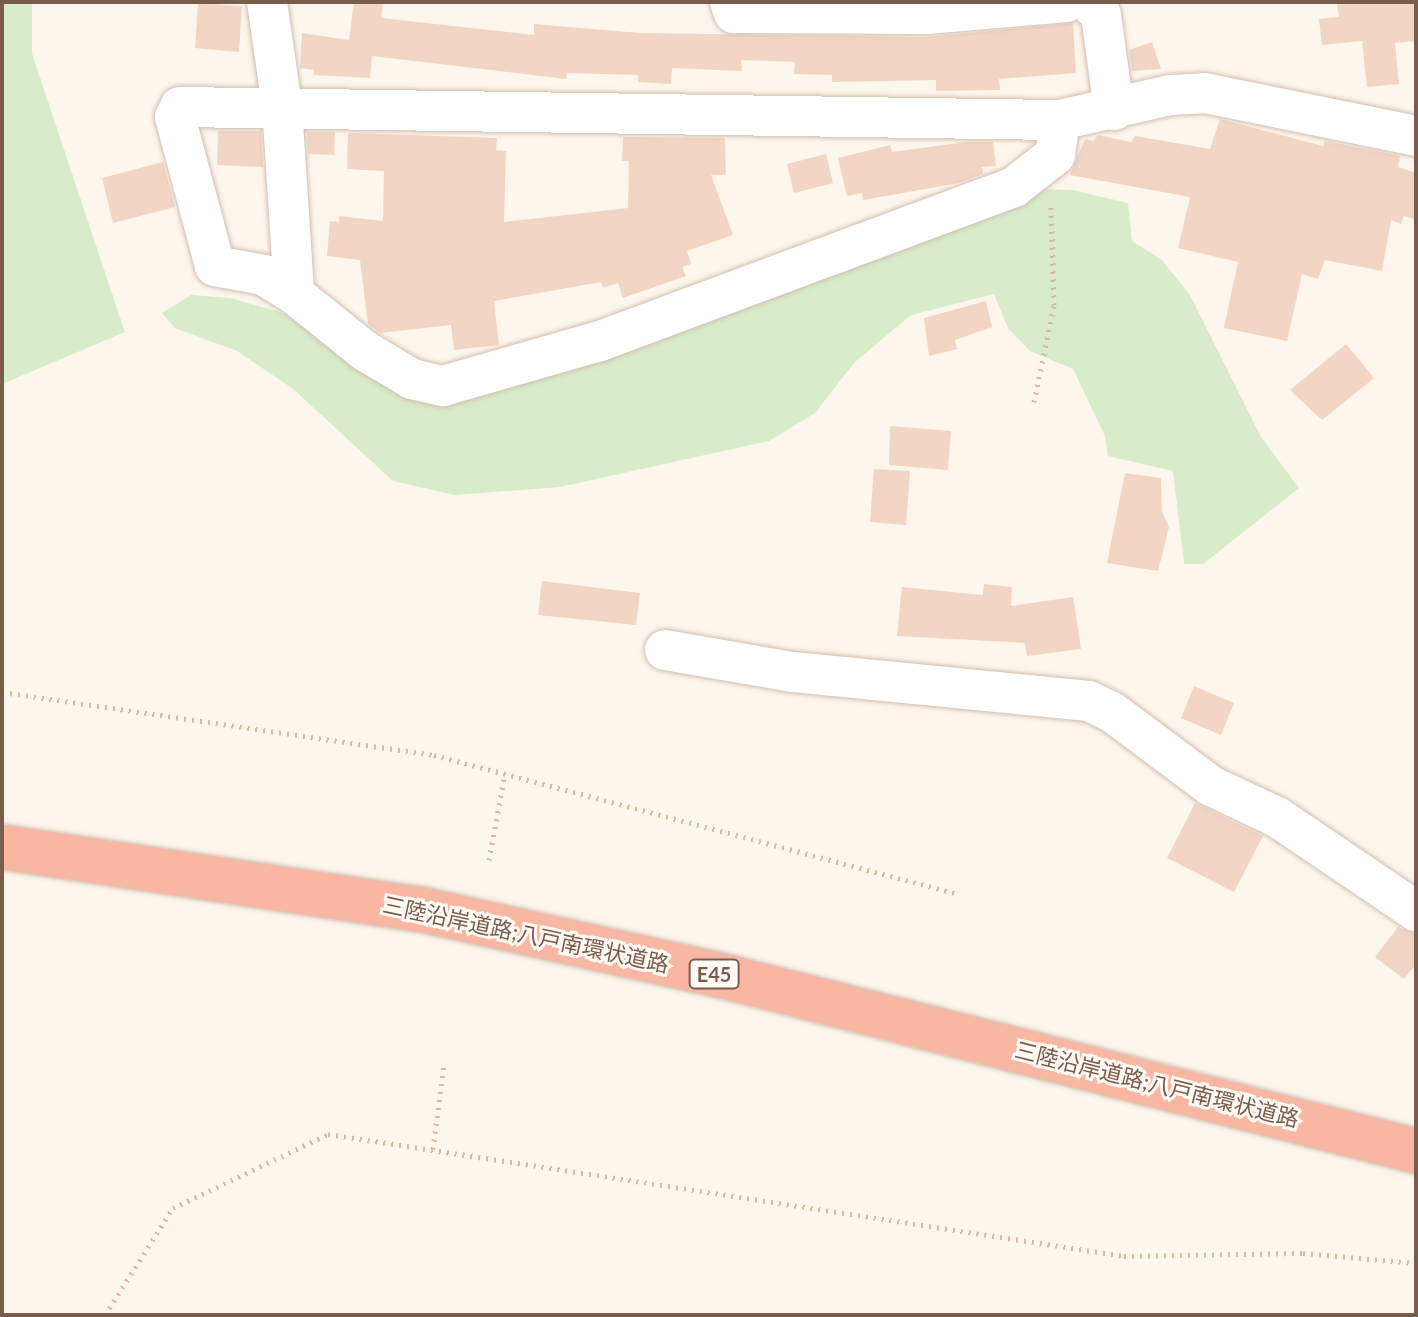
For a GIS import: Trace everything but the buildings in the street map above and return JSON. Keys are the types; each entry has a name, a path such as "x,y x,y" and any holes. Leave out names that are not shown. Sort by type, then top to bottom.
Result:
{"highway":[{"name":"三陸沿岸道路;八戸南環状道路","path":"2,847 419,909 765,986 1416,1151"}],"street":[{"path":"267,2 282,106 294,294"},
{"path":"730,2 734,13 927,14 1066,2"},
{"path":"1088,2 1101,15 1114,110"},
{"path":"1058,138 282,106 191,105 180,107 175,117 215,266 264,275 294,294 365,351 412,379 443,386 600,341 1014,187 1058,138 1114,110 1170,95 1205,93 1416,136"},
{"path":"665,650 793,672 1089,701 1112,712 1211,786 1277,817 1416,911"}],"path":[{"path":"1034,402 1054,305 1058,138"},
{"path":"2,692 434,755 955,893"},
{"path":"489,860 505,773"},
{"path":"433,1149 444,1064"},
{"path":"105,1315 173,1208 328,1134 1124,1256 1303,1253 1416,1263"}],"green space":[{"path":"2,2 32,2 32,53 125,332 2,384"},
{"path":"1039,189 1072,190 1128,203 1132,241 1162,260 1190,295 1261,437 1299,488 1203,564 1184,564 1173,471 1108,456 1105,436 1073,369 1030,351 1008,328 994,294 911,315 854,363 815,413 769,441 560,487 455,495 393,481 292,388 237,351 175,328 162,313 191,295 230,298 284,313 366,372 413,396"}]}
